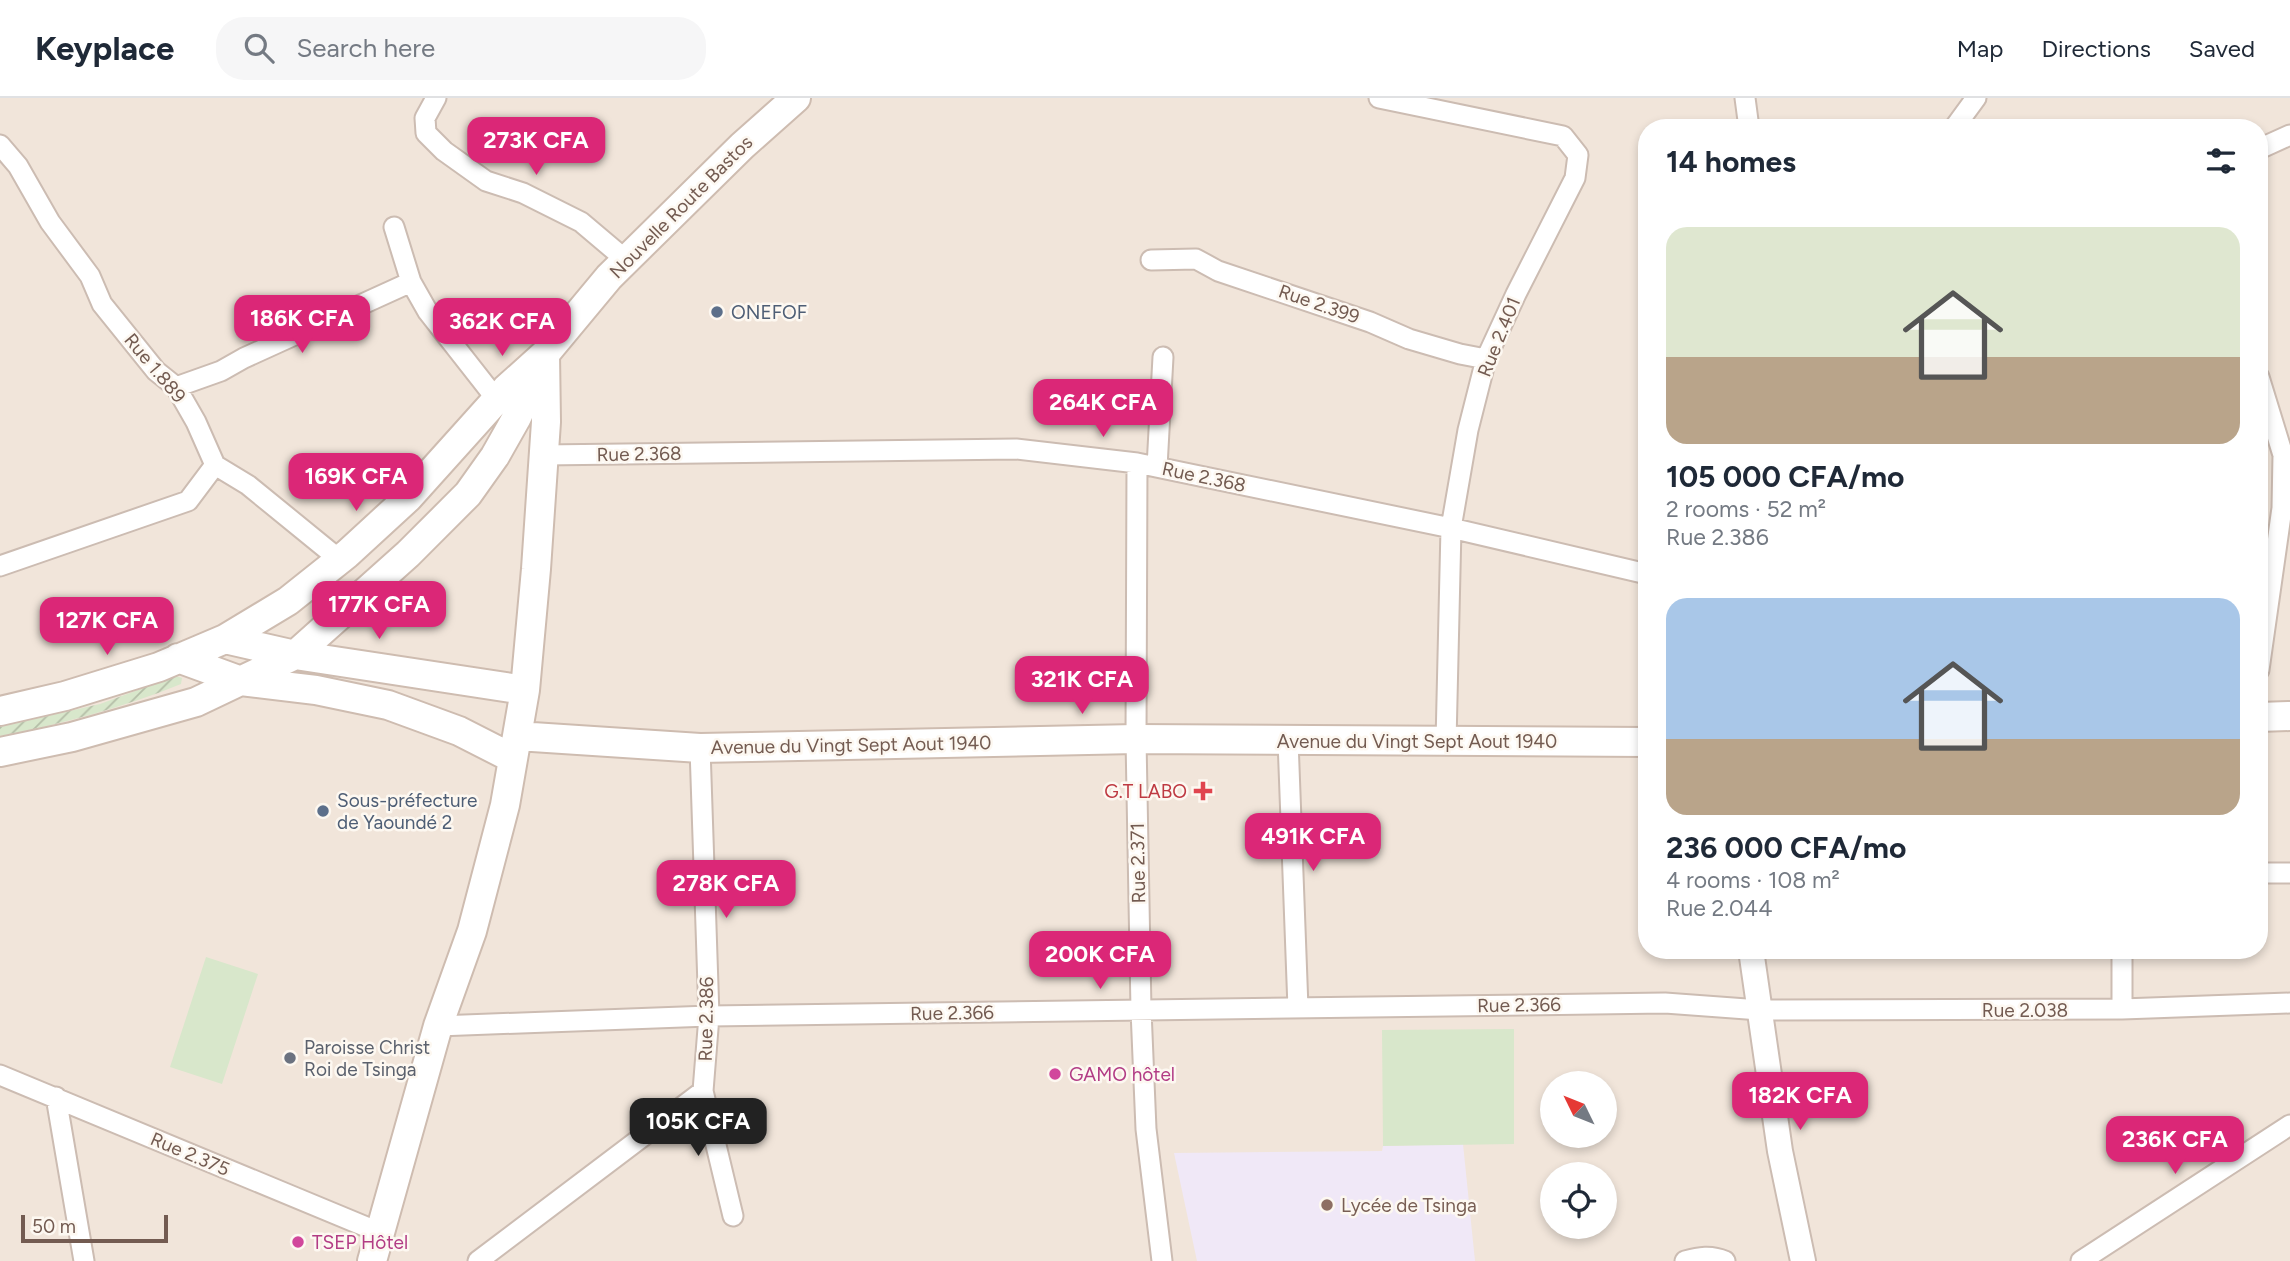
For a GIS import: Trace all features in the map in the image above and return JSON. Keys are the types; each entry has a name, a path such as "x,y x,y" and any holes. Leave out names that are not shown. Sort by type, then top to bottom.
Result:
{"main road":[{"name":"Nouvelle Route Bastos","path":"545,354 626,260 783,102"},
{"path":"0,710 65,696 159,667 225,639 288,601 408,498 497,400 545,354"},
{"path":"372,1261 438,1026 472,931 505,806 525,690 536,569 546,422 545,354"},
{"path":"0,752 72,737 196,702 295,654 408,554 468,494 495,456 545,354"},
{"path":"225,639 295,654 525,690"},
{"path":"178,657 241,681 316,690 388,705 459,731 514,747"},
{"path":"2268,717 2290,716"},
{"name":"Avenue du Vingt Sept Aout 1940","path":"514,747 700,748 1136,739 1638,742"}],"street":[{"path":"436,98 425,118 426,133 444,151 486,181 523,193 581,222 626,260"},
{"name":"Rue 2.401","path":"1379,98 1563,136 1578,155 1575,178 1486,359 1468,430 1451,528 1446,742"},
{"path":"1745,98 1748,119"},
{"path":"1961,119 1976,98"},
{"path":"2268,145 2290,135"},
{"name":"Rue 1.889","path":"0,145 18,166 50,222 90,276 102,304 156,372 176,387 196,422 215,465"},
{"path":"394,227 411,282 447,339 497,400"},
{"name":"Rue 2.399","path":"1150,260 1196,259 1218,271 1370,322 1409,339 1486,359"},
{"path":"176,387 221,371 411,282"},
{"path":"1157,467 1163,357"},
{"path":"2268,403 2286,454 2283,508 2268,566"},
{"name":"Rue 2.368","path":"543,455 1016,449 1137,463 1451,528 1638,572"},
{"name":"Rue 2.371","path":"1137,463 1136,739 1141,1010 1146,1129 1162,1261"},
{"path":"1,566 188,501 215,465 248,485 340,559"},
{"path":"1288,740 1298,1008"},
{"name":"Rue 2.386","path":"700,748 709,1016 703,1091 733,1216"},
{"path":"2268,873 2290,873"},
{"path":"1752,959 1780,1151 1803,1261"},
{"path":"2122,959 2123,1009"},
{"name":"Rue 2.366","path":"438,1026 709,1016 1665,1003 1760,1010"},
{"name":"Rue 2.038","path":"1760,1010 2123,1009 2290,1003"},
{"name":"Rue 2.375","path":"0,1075 381,1233"},
{"path":"478,1261 703,1091"},
{"path":"56,1097 84,1261"},
{"path":"2081,1261 2290,1125"},
{"path":"1685,1261 1699,1257 1716,1257 1725,1261"}],"shaded area":[{"path":"0,98 2290,98 2290,1261 0,1261"},
{"name":"Lycée de Tsinga","path":"1463,1144 1475,1261 1197,1261 1174,1153 1382,1151 1383,1146"}],"green space":[{"path":"176,676 182,678 181,684 137,701 69,721 0,736 0,727 100,704"},
{"path":"206,957 258,974 222,1084 170,1067"},
{"path":"1514,1029 1514,1144 1383,1146 1382,1030"}],"place":[{"name":"ONEFOF","path":"717,312"},
{"name":"G.T LABO","path":"1203,791"},
{"name":"Sous-préfecture de Yaoundé 2","path":"323,811"},
{"name":"Paroisse Christ Roi de Tsinga","path":"290,1058"},
{"name":"GAMO hôtel","path":"1055,1074"},
{"name":"Lycée de Tsinga","path":"1327,1205"},
{"name":"TSEP Hôtel","path":"298,1242"}]}
